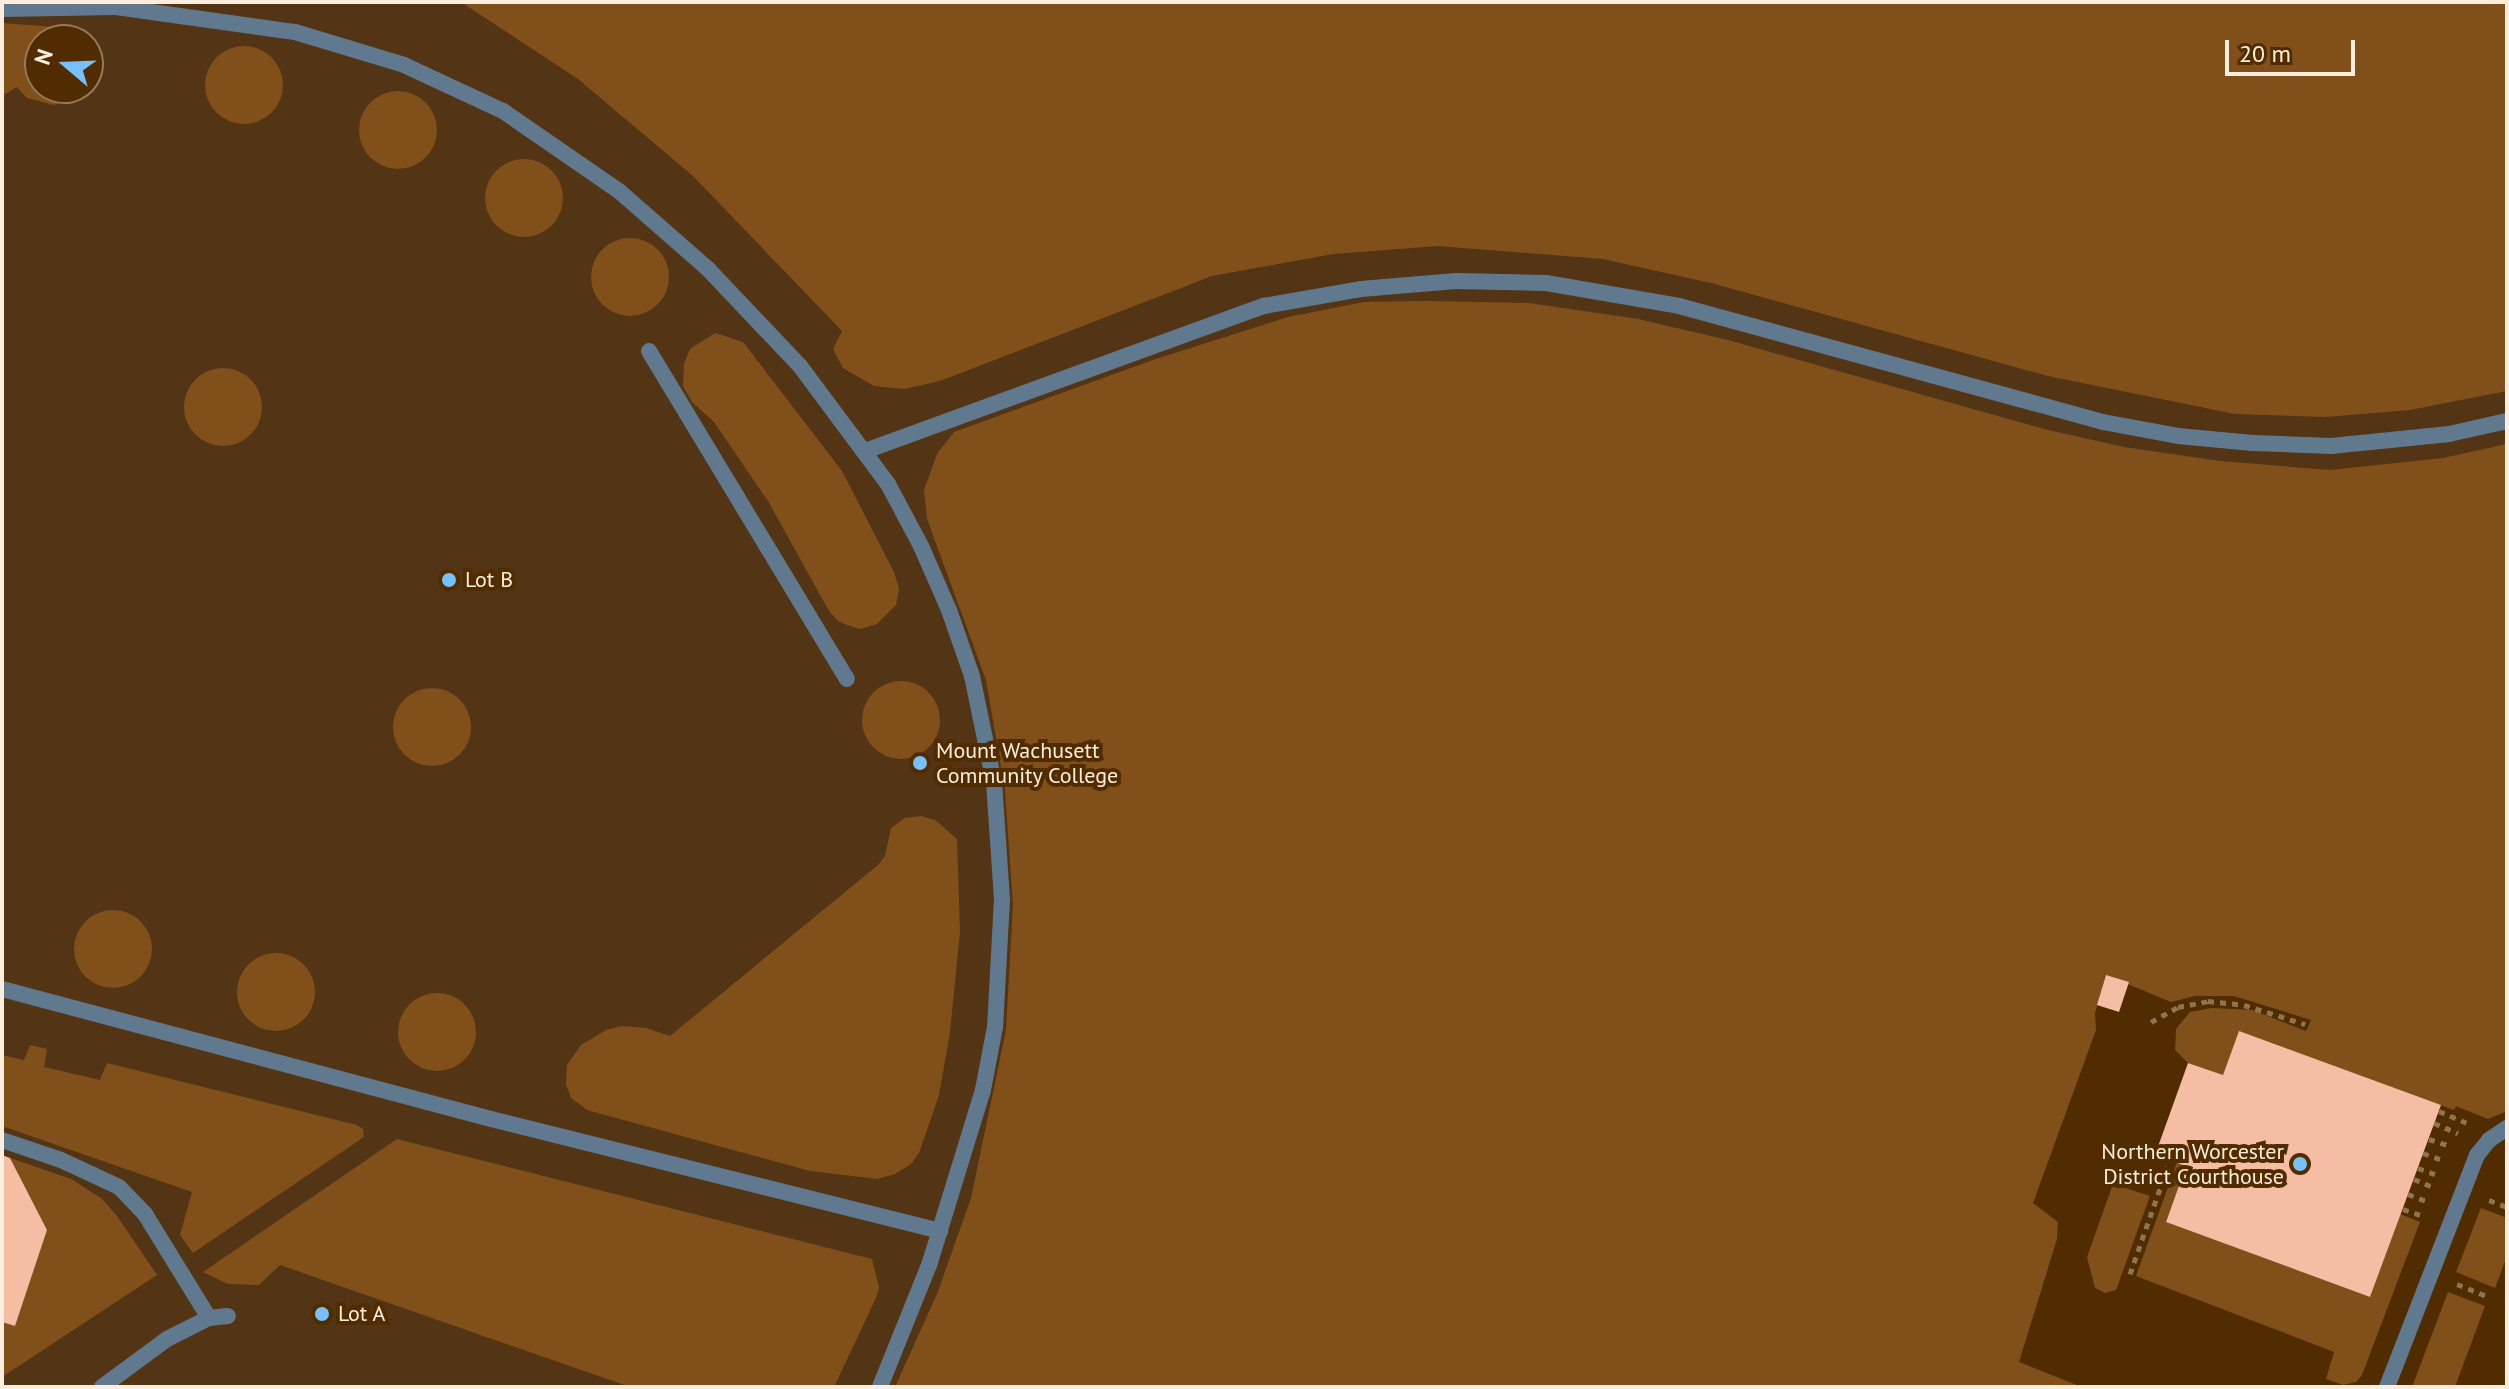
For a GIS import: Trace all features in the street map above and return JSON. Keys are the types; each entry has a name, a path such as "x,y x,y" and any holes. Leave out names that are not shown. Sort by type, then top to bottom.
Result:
{"lane":[{"path":"2,9 116,7 295,32 404,65 503,111 619,191 708,269 800,366 888,484 921,546 949,610 984,728 1000,835 1002,899 995,1027 983,1090 924,1282 880,1387"},
{"path":"865,451 1264,306 1361,289 1456,281 1546,283 1679,306 2091,419 2178,436 2331,446 2449,434 2507,421"},
{"path":"649,351 847,679"},
{"path":"2,989 507,1123 940,1231"},
{"path":"2387,1387 2477,1155 2489,1140 2507,1128"},
{"path":"2,1140 61,1160 119,1187 145,1214 209,1318"},
{"path":"102,1387 167,1339 209,1318 228,1316"}],"path":[{"path":"2151,1022 2178,1007 2208,1001 2244,1005 2305,1024"},
{"path":"2439,1111 2472,1125"},
{"path":"2434,1123 2463,1135"},
{"path":"2429,1139 2456,1148"},
{"path":"2423,1153 2450,1163"},
{"path":"2130,1274 2170,1160"},
{"path":"2418,1168 2444,1178"},
{"path":"2414,1179 2439,1189"},
{"path":"2408,1194 2434,1204"},
{"path":"2485,1199 2507,1207"},
{"path":"2403,1209 2429,1218"},
{"path":"2452,1282 2490,1297"}],"shaded area":[{"name":"Mount Wachusett Community College","path":"2,2 2507,2 2507,852 1821,675 1966,1387 2,1387"},
{"path":"461,2 2507,2 2507,391 2410,410 2325,417 2235,414 2048,376 1711,283 1603,259 1438,246 1333,254 1212,276 940,381 904,389 874,386 843,368 833,349 842,331 693,176 578,79"},
{"path":"2,23 24,25 24,95 17,87 2,96"},
{"path":"244,46 259,49 272,57 280,70 283,85 280,100 272,113 259,121 244,124 229,121 216,113 208,100 205,85 208,70 216,57 229,49"},
{"path":"398,91 413,94 426,102 434,115 437,130 434,145 426,158 413,166 398,169 383,166 370,158 362,145 359,130 362,115 370,102 383,94"},
{"path":"524,159 539,162 552,170 560,183 563,198 560,213 552,226 539,234 524,237 509,234 496,226 488,213 485,198 488,183 496,170 509,162"},
{"path":"630,238 645,241 658,249 666,262 669,277 666,292 658,305 645,313 630,316 615,313 602,305 594,292 591,277 594,262 602,249 615,241"},
{"path":"1364,302 1529,303 1638,319 1728,340 2044,429 2124,447 2220,461 2330,470 2443,458 2507,444 2507,1111 2488,1119 2456,1106 2454,1110 2239,1032 2223,1075 2188,1063 2175,1050 2176,1029 2190,1012 2212,1008 2252,1010 2306,1031 2311,1020 2234,996 2195,996 2171,1002 2106,975 2095,1013 2096,1030 2033,1203 2058,1222 2057,1239 2019,1362 2082,1387 895,1387 937,1294 971,1198 1006,1030 1013,905 1005,790 986,680 927,519 924,490 937,454 954,432 1153,360 1288,317"},
{"path":"715,333 743,342 842,471 894,572 899,589 896,605 877,624 860,629 838,621 829,611 768,501 714,422 692,402 683,386 684,364 690,349"},
{"path":"223,368 238,371 251,379 259,392 262,407 259,422 251,435 238,443 223,446 208,443 195,435 187,422 184,407 187,392 195,379 208,371"},
{"path":"901,681 916,684 929,692 937,705 940,720 937,735 929,748 916,756 901,759 886,756 873,748 865,735 862,720 865,705 873,692 886,684"},
{"path":"432,688 447,691 460,699 468,712 471,727 468,742 460,755 447,763 432,766 417,763 404,755 396,742 393,727 396,712 404,699 417,691"},
{"path":"921,816 935,820 957,839 960,932 950,1032 939,1095 919,1153 911,1164 895,1174 878,1179 810,1171 587,1110 571,1098 566,1084 567,1065 581,1045 606,1030 622,1026 646,1028 670,1036 878,865 885,856 891,828 905,818"},
{"path":"113,910 128,913 141,921 149,934 152,949 149,964 141,977 128,985 113,988 98,985 85,977 77,964 74,949 77,934 85,921 98,913"},
{"path":"276,953 291,956 304,964 312,977 315,992 312,1007 304,1020 291,1028 276,1031 261,1028 248,1020 240,1007 237,992 240,977 248,964 261,956"},
{"path":"437,993 452,996 465,1004 473,1017 476,1032 473,1047 465,1060 452,1068 437,1071 422,1068 409,1060 401,1047 398,1032 401,1017 409,1004 422,996"},
{"path":"30,1045 47,1049 44,1067 100,1080 107,1063 357,1125 363,1129 364,1137 193,1253 180,1235 192,1192 2,1126 2,1055 24,1060"},
{"path":"397,1139 872,1259 879,1287 876,1298 834,1387 630,1387 280,1265 259,1285 228,1284 203,1272"},
{"path":"10,1158 71,1179 101,1198 157,1275 2,1377 2,1322 15,1326 47,1230"},
{"path":"2177,1162 2186,1166 2166,1222 2370,1297 2400,1214 2420,1222 2362,1375 2356,1382 2343,1385 2326,1379 2334,1352 2136,1276"},
{"path":"2113,1184 2150,1196 2116,1290 2105,1293 2095,1288 2087,1257"},
{"path":"2481,1208 2507,1218 2507,1256 2495,1288 2456,1272"},
{"path":"2448,1292 2485,1306 2455,1387 2412,1387"}],"building":[{"path":"2106,975 2129,982 2119,1012 2097,1005"},
{"name":"Northern Worcester District Courthouse","path":"2239,1031 2441,1105 2370,1297 2166,1222 2186,1166 2155,1155 2188,1063 2223,1075"},
{"path":"2,1155 10,1158 47,1230 15,1326 2,1322"}],"place":[{"name":"Lot B","path":"449,580"},
{"name":"Mount Wachusett Community College","path":"920,763"},
{"name":"Northern Worcester District Courthouse","path":"2300,1164"},
{"name":"Lot A","path":"322,1314"}]}
